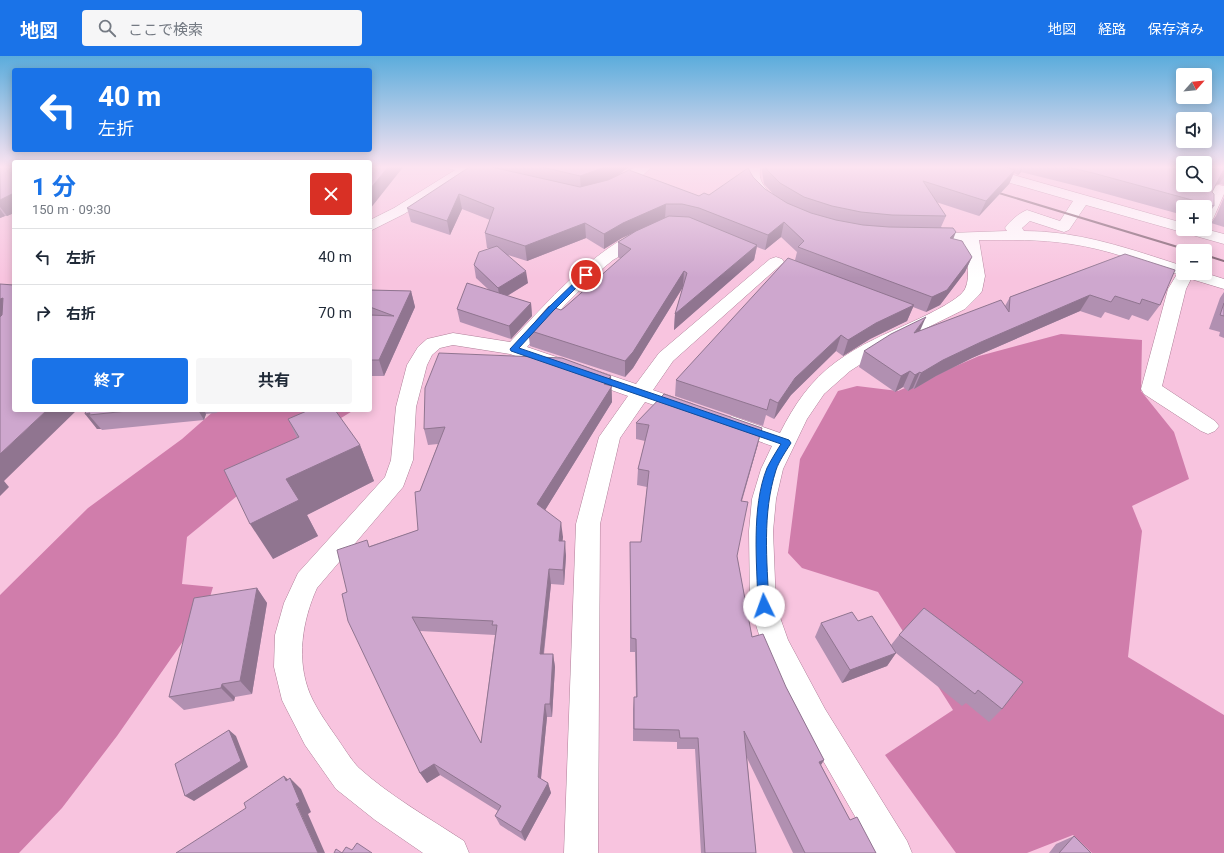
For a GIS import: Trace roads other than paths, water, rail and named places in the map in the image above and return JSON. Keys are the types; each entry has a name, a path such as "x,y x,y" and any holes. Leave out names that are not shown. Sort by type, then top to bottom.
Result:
{"street":[{"path":"372,225 399,211 410,203"},
{"path":"773,203 781,210"},
{"path":"1020,236 1013,228 1027,215 1064,227 1079,203"},
{"path":"1097,203 1176,226"},
{"path":"514,349 550,309 605,257 629,242 659,228"},
{"path":"1212,233 1224,239"},
{"path":"940,236 1020,236 1072,239 1176,269"},
{"path":"895,853 822,732 776,644 764,606 761,531 764,499 772,469 798,417 817,389 843,366 877,345 917,317 959,305 973,291 977,276 970,236"},
{"path":"581,853 588,524 610,438 666,357 776,262"},
{"path":"1183,280 1177,289 1150,389 1208,426"},
{"path":"1211,280 1224,284"},
{"path":"452,853 386,809 347,778 316,734 297,700 288,667 289,635 297,603 306,581 395,481 402,460 406,407 417,365 425,351 434,343 452,339 514,349 786,443"}],"railway":[{"path":"1033,203 1176,246"},
{"path":"1212,257 1224,261"}]}
